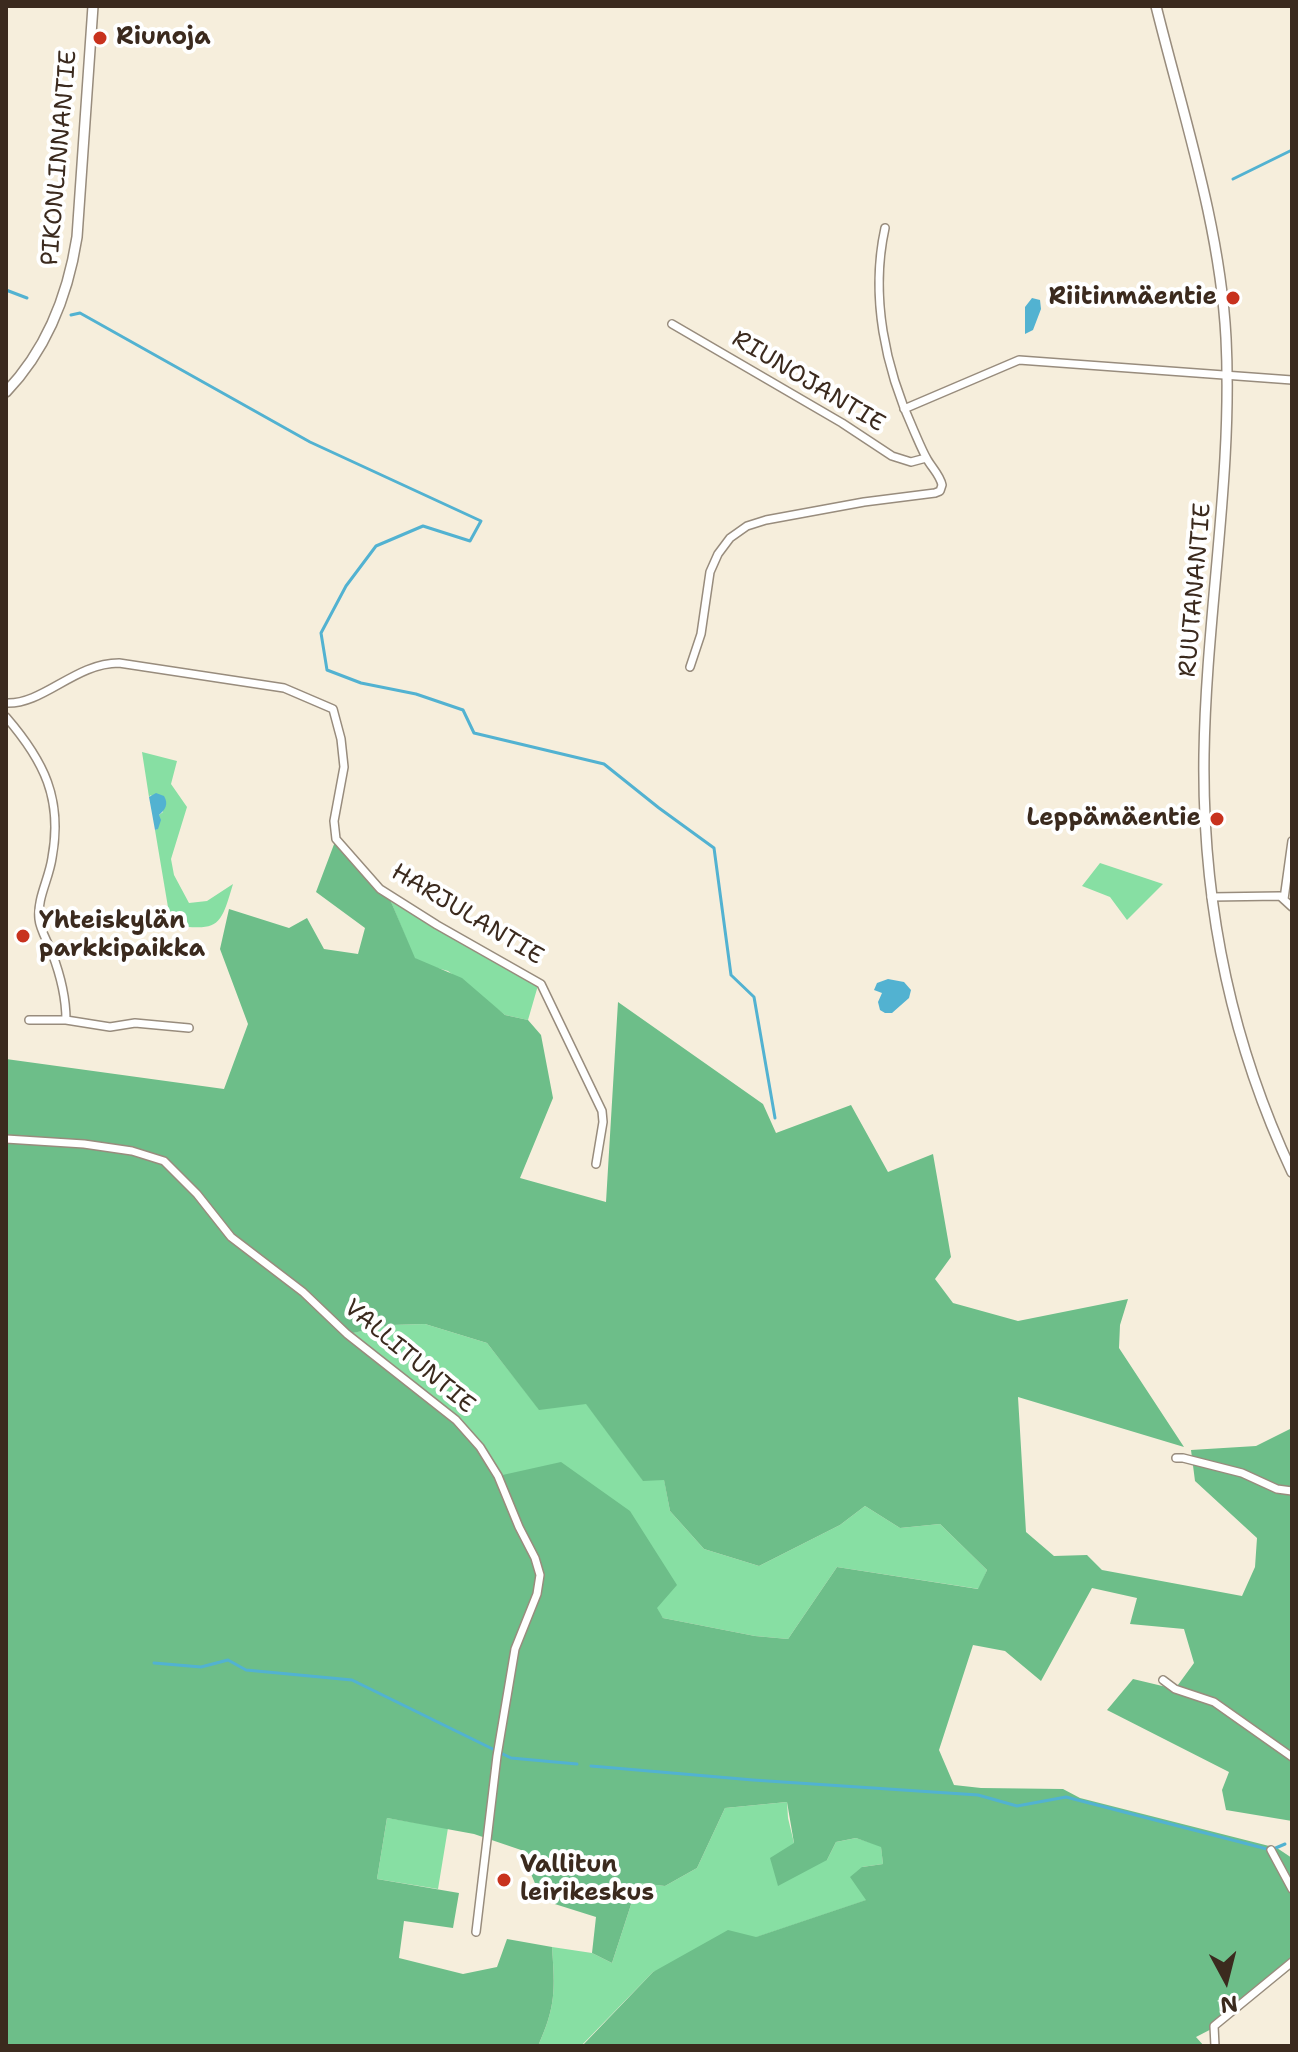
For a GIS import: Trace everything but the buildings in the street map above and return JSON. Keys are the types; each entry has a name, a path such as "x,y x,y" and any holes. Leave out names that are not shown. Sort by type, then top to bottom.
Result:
{"street":[{"name":"PIKONLINNANTIE","path":"6,392 45,339 72,268 77,237 93,6"},
{"name":"RUUTANANTIE","path":"1156,6 1212,235 1225,323 1224,483 1204,752 1204,819 1211,897 1222,965 1250,1068 1292,1172"},
{"path":"690,667 701,634 710,572 730,538 747,526 766,520 940,491 942,480 926,458 891,376 878,280 878,256 885,228"},
{"name":"RIUNOJANTIE","path":"672,324 842,423 892,456 911,462 926,458"},
{"path":"904,409 1019,360 1292,380"},
{"name":"HARJULANTIE","path":"6,703 23,702 91,666 119,663 284,688 333,709 344,767 334,821 336,839 380,889 541,984 602,1111 596,1164"},
{"path":"6,717 37,760 52,793 53,848 40,901 39,921 57,967 66,1020"},
{"path":"1284,899 1292,841"},
{"path":"1211,897 1280,896 1292,907"},
{"path":"29,1020 66,1020 110,1027 135,1023 189,1028"},
{"name":"VALLITUNTIE","path":"6,1139 84,1144 132,1151 164,1161 197,1194 231,1237 303,1292 347,1334 456,1420 480,1447 508,1497 540,1575 537,1594 515,1649 498,1752 476,1932"},
{"path":"1176,1458 1242,1473 1277,1489 1292,1491"},
{"path":"1163,1680 1175,1689 1214,1702 1292,1757"},
{"path":"1271,1850 1292,1889"},
{"path":"1215,2046 1214,2026 1292,1962"}],"green space":[{"path":"142,752 177,761 171,784 187,807 171,859 174,875 189,903 207,901 233,884 225,910 215,923 208,926 171,925 155,830 159,815 163,812 151,795 149,797"},
{"path":"336,839 389,897 415,958 462,978 505,1015 528,1020 541,1035 553,1098 520,1178 606,1202 618,1002 763,1104 776,1133 851,1105 888,1172 933,1154 951,1257 935,1279 953,1303 1018,1321 1128,1299 1120,1325 1119,1348 1184,1447 1018,1397 1026,1532 1054,1556 1087,1555 1102,1570 1242,1596 1255,1567 1257,1538 1195,1481 1191,1450 1256,1446 1292,1428 1292,1821 1226,1810 1222,1790 1229,1772 1107,1710 1133,1679 1175,1689 1194,1663 1184,1629 1130,1624 1137,1598 1092,1588 1041,1681 1005,1651 973,1645 939,1750 954,1785 1063,1789 1080,1798 1277,1848 1292,1858 1292,1968 1223,2023 1196,2037 1204,2046 582,2046 653,1972 728,1930 756,1937 866,1900 850,1877 862,1867 883,1864 881,1847 856,1838 836,1842 827,1860 778,1886 770,1858 794,1843 787,1802 725,1808 697,1868 665,1886 638,1883 612,1963 592,1953 596,1917 542,1900 521,1850 474,1834 387,1818 377,1879 459,1893 453,1928 404,1921 399,1958 463,1974 497,1967 507,1939 552,1947 553,1998 538,2046 6,2046 6,1059 224,1089 248,1024 220,949 229,909 289,928 307,918 324,949 358,954 365,928 316,892","holes":["425,1324 487,1343 539,1410 586,1404 643,1481 664,1480 670,1511 704,1549 759,1566 840,1525 865,1506 900,1528 940,1524 987,1570 978,1589 837,1567 788,1639 755,1636 663,1618 657,1608 677,1585 630,1511 561,1462 498,1476 456,1420 348,1334 391,1325"]},
{"path":"1100,863 1163,884 1127,920 1110,897 1082,886"},
{"path":"389,897 539,982 528,1020 505,1015 448,971 414,958"},
{"path":"425,1324 487,1343 539,1409 586,1403 643,1480 664,1479 670,1511 704,1549 759,1566 840,1525 865,1506 900,1528 940,1524 987,1570 979,1589 837,1567 788,1639 755,1636 663,1618 498,1476 347,1334 391,1325"},
{"path":"787,1802 794,1843 827,1860 836,1842 856,1838 881,1846 883,1864 862,1867 867,1900 653,1972 581,2046 538,2046 553,1998 552,1947 592,1953 612,1963 638,1883 665,1886 697,1868 725,1808"},
{"path":"387,1818 448,1828 438,1889 377,1879"}],"water":[{"path":"1032,298 1040,300 1041,309 1033,330 1025,334 1025,307"},
{"path":"156,793 164,796 166,804 155,830 149,797"},
{"path":"888,979 904,982 911,990 909,998 892,1013 880,1010 878,1002 882,993 874,990 877,983"}],"waterway":[{"path":"1233,179 1292,150"},
{"path":"6,290 27,298"},
{"path":"71,315 80,313 310,442 481,521 470,541 423,526 376,546 346,586 321,633 327,670 361,683 416,694 463,710 474,733 604,764 714,848 731,975 754,997 775,1118"},
{"path":"154,1663 201,1667 228,1660 246,1670 352,1680 511,1758 577,1764"},
{"path":"591,1766 978,1795 1017,1806 1066,1797 1271,1850 1285,1844"}],"place":[{"name":"Riunoja","path":"100,38"},
{"name":"Riitinmäentie","path":"1233,298"},
{"name":"Leppämäentie","path":"1217,819"},
{"name":"Yhteiskylän parkkipaikka","path":"23,936"},
{"name":"Vallitun leirikeskus","path":"504,1880"}]}
